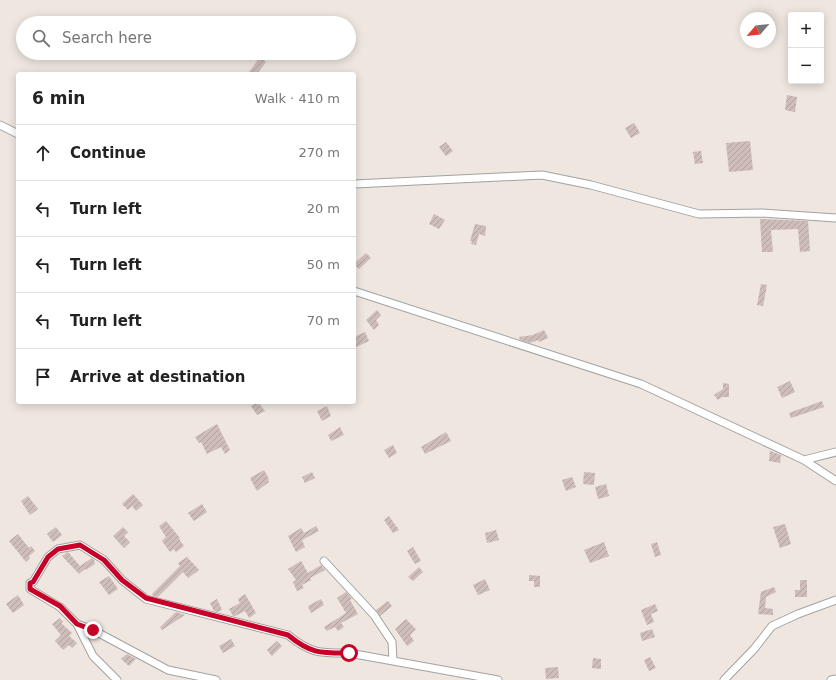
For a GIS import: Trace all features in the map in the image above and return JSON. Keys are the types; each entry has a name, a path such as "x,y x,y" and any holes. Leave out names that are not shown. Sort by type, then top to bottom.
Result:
{"street":[{"path":"0,125 16,133"},
{"path":"356,184 542,175 591,185 699,214 762,213 836,218"},
{"path":"356,292 640,384 804,460 836,481"},
{"path":"804,460 836,452"},
{"path":"116,680 93,656 77,624 60,606 30,589 29,586 48,557 58,549 80,545 104,560 122,580 146,598 288,635 303,647 325,653 349,653 394,660 498,680"},
{"path":"324,561 374,615 392,642 394,660"},
{"path":"724,680 754,649 772,626 798,614 836,600"},
{"path":"77,624 93,630 168,670 216,680"},
{"path":"831,680 836,679"}],"building":[{"path":"258,60 264,60 266,62 258,72 249,72"},
{"path":"787,95 797,97 795,112 785,110"},
{"path":"634,123 640,133 631,138 625,128"},
{"path":"750,141 753,170 729,172 726,143"},
{"path":"446,142 453,151 446,156 439,147"},
{"path":"701,151 703,163 695,164 693,152"},
{"path":"434,214 445,220 439,229 429,224"},
{"path":"760,219 808,221 810,251 800,252 798,229 771,230 773,252 762,252"},
{"path":"475,224 486,226 485,236 479,234 476,245 471,244 472,241 470,241"},
{"path":"366,253 371,258 359,269 356,266 356,262"},
{"path":"761,284 767,285 763,306 757,305"},
{"path":"377,310 381,315 376,320 379,325 374,330 366,320"},
{"path":"544,330 548,338 539,342 538,340 530,343 520,340 519,337 533,335"},
{"path":"365,332 369,341 356,347 356,336"},
{"path":"790,381 795,392 782,398 777,387"},
{"path":"723,383 729,384 729,397 722,397 718,400 714,395 723,389"},
{"path":"822,401 824,407 791,418 789,413"},
{"path":"260,404 265,411 257,415 251,406"},
{"path":"327,406 331,416 322,421 317,411"},
{"path":"217,424 230,450 225,454 221,447 207,454 201,442 199,443 195,437"},
{"path":"340,427 344,435 331,441 328,435"},
{"path":"446,432 451,441 425,454 421,447"},
{"path":"393,445 397,453 389,458 384,450"},
{"path":"770,451 781,455 780,463 769,461"},
{"path":"264,470 269,482 257,491 250,478"},
{"path":"312,472 315,478 305,483 302,477"},
{"path":"584,472 595,473 594,485 583,484"},
{"path":"572,477 576,487 566,491 562,480"},
{"path":"606,484 609,496 598,499 595,487"},
{"path":"133,494 143,505 136,511 132,506 128,510 122,504"},
{"path":"28,496 38,509 30,515 21,501"},
{"path":"202,504 207,512 194,521 188,513"},
{"path":"389,516 399,530 393,533 384,520"},
{"path":"166,521 180,538 179,539 184,546 176,552 174,549 170,552 162,541 166,537 159,526"},
{"path":"785,524 791,544 780,548 773,527"},
{"path":"316,526 319,531 302,540 305,547 296,552 288,536 301,528 304,533"},
{"path":"56,527 62,535 53,542 47,534"},
{"path":"123,527 128,532 124,536 130,542 124,548 113,536"},
{"path":"496,530 499,540 487,543 485,533"},
{"path":"18,534 29,548 31,546 35,551 29,556 30,558 26,562 9,541"},
{"path":"604,542 609,556 590,563 584,550"},
{"path":"657,542 661,555 655,557 651,544"},
{"path":"413,547 421,561 415,564 407,551"},
{"path":"68,552 80,566 92,558 95,564 79,574 62,556"},
{"path":"187,557 199,570 188,578 183,572 158,597 153,596 152,594 180,566 178,563"},
{"path":"301,561 308,573 321,565 325,570 310,578 311,580 302,585 304,588 297,591 293,582 296,580 288,569"},
{"path":"419,567 423,572 413,581 408,577"},
{"path":"529,575 540,576 540,587 534,587 534,581 529,581"},
{"path":"109,576 118,589 109,595 99,582"},
{"path":"485,579 490,590 478,595 473,585"},
{"path":"800,580 807,580 807,597 795,597 795,590 800,590"},
{"path":"774,587 776,592 766,597 765,608 773,609 773,615 758,614 761,592"},
{"path":"346,592 352,599 350,600 358,614 341,623 344,627 338,631 335,627 327,631 324,627 346,613 337,598"},
{"path":"245,594 256,613 249,618 245,611 233,616 229,609 240,603 238,599"},
{"path":"18,595 24,605 13,613 6,604"},
{"path":"217,599 222,610 218,612 214,611 210,603"},
{"path":"321,599 324,605 311,613 308,606"},
{"path":"388,601 392,606 380,616 376,610"},
{"path":"655,604 658,611 651,614 654,622 647,625 641,610"},
{"path":"176,612 185,615 162,630 160,627"},
{"path":"60,618 63,622 61,623 72,633 69,636 77,643 72,648 69,645 63,650 55,641 61,635 52,624"},
{"path":"406,619 416,629 410,635 414,641 407,646 395,629"},
{"path":"652,629 655,637 642,641 640,633"},
{"path":"231,639 235,646 223,653 219,646"},
{"path":"277,641 282,646 272,656 267,650"},
{"path":"127,654 136,659 129,666 121,659"},
{"path":"650,657 656,668 649,671 644,660"},
{"path":"593,658 601,659 601,669 592,668"},
{"path":"558,667 559,678 546,679 545,668"}],"route":[{"path":"93,630 77,624 60,606 30,589 30,583 33,582 48,557 58,549 80,545 104,560 122,580 146,598 288,635 303,647 325,653 349,653"}]}
